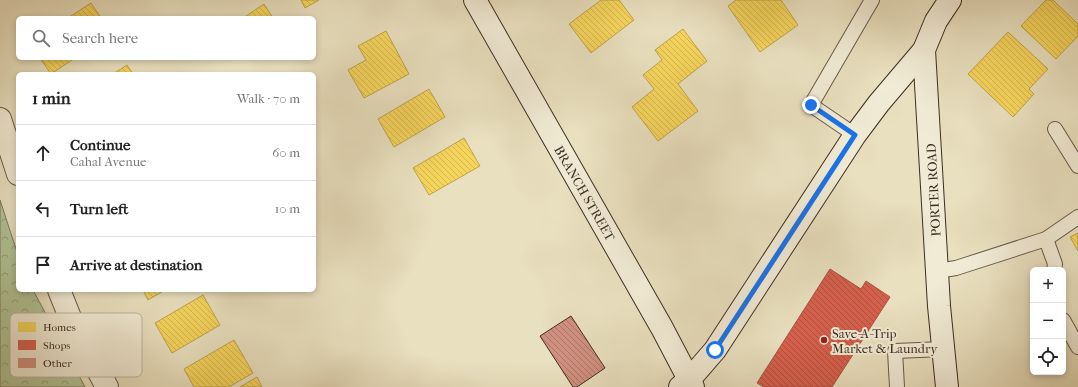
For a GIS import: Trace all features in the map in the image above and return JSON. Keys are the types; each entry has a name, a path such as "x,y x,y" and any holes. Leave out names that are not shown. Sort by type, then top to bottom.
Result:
{"street":[{"name":"BRANCH STREET","path":"475,0 662,328 687,385"},
{"name":"PORTER ROAD","path":"947,387 939,306 924,50 936,21 950,0"},
{"path":"687,385 715,350 855,135 879,103 924,50"},
{"path":"0,119 16,168"},
{"path":"60,292 68,313"},
{"path":"102,377 107,387"}],"lane":[{"path":"855,135 811,105 872,0"},
{"path":"1055,128 1078,166"},
{"path":"937,271 956,268 1046,239 1078,217"},
{"path":"1046,239 1055,264 1054,267"},
{"path":"1066,325 1078,347"},
{"path":"897,387 896,351 944,349"}],"green space":[{"path":"0,200 16,249 16,292 34,292 45,313 10,313 10,377 80,377 85,387 0,387"}],"building: Homes":[{"path":"301,0 319,0 305,8"},
{"path":"601,0 619,0 634,20 591,53 569,24"},
{"path":"736,0 781,0 798,25 760,52 728,6"},
{"path":"1046,0 1053,0 1078,24 1078,36 1056,59 1021,26"},
{"path":"91,3 100,16 71,16"},
{"path":"264,4 272,16 246,16"},
{"path":"683,29 707,61 678,84 698,111 658,141 632,107 654,89 643,75 662,60 655,50"},
{"path":"386,31 409,74 364,98 348,70 366,60 358,46"},
{"path":"1008,32 1048,69 1029,89 1034,94 1013,117 968,74"},
{"path":"41,60 72,60 54,72 50,72"},
{"path":"127,65 132,72 116,72"},
{"path":"429,89 445,117 394,147 378,119"},
{"path":"464,138 480,166 429,195 413,168"},
{"path":"1078,233 1078,251 1070,237"},
{"path":"144,292 162,292 148,300"},
{"path":"203,295 220,325 172,353 155,323"},
{"path":"234,340 253,373 229,387 194,387 184,369"},
{"path":"257,377 262,387 240,387"}],"building: Shops":[{"name":"Save-A-Trip Market & Laundry","path":"830,269 861,289 866,281 890,297 832,387 764,387 757,383"}],"building: Other":[{"path":"571,316 605,368 577,387 573,387 540,336"}],"place":[{"name":"Save-A-Trip Market & Laundry","path":"824,340"}],"route":[{"path":"715,350 855,135 811,105"}]}
